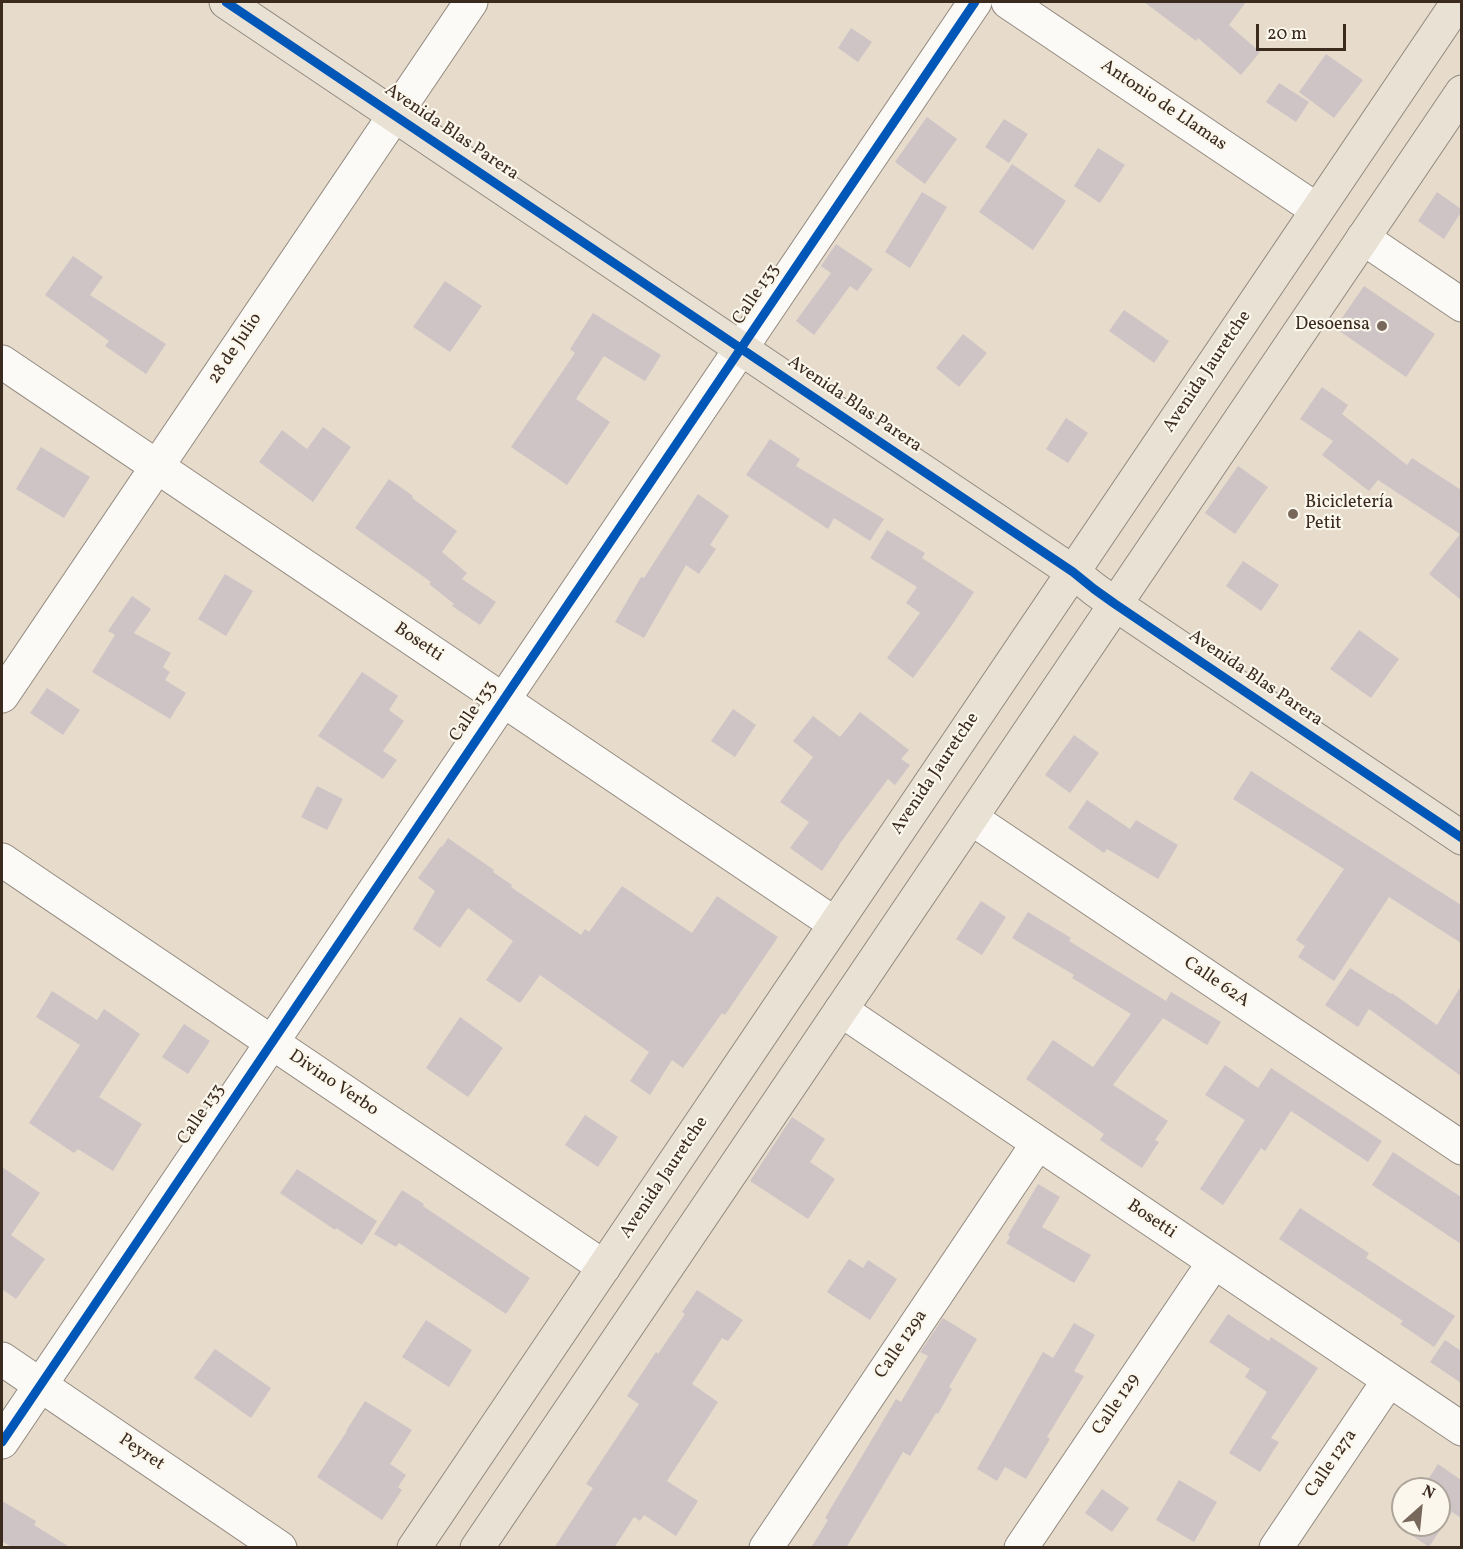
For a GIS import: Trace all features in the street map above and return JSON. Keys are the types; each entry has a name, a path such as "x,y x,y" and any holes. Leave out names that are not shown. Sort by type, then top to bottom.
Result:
{"main road":[{"name":"Avenida Blas Parera","path":"226,2 1073,572 1115,604 1461,838"},
{"name":"Avenida Jauretche","path":"414,1548 1458,2"},
{"path":"477,1548 1461,92"}],"street":[{"name":"28 de Julio","path":"2,696 471,2"},
{"name":"Calle 133","path":"2,1442 975,2"},
{"name":"Antonio de Llamas","path":"1008,2 1317,210"},
{"path":"1363,238 1461,305"},
{"name":"Bosetti","path":"2,362 835,924"},
{"name":"Calle 62A","path":"971,818 1461,1148"},
{"name":"Divino Verbo","path":"2,860 604,1267"},
{"name":"Bosetti","path":"841,1011 1461,1429"},
{"name":"Calle 129a","path":"766,1548 1038,1143"},
{"name":"Calle 129","path":"1021,1548 1214,1262"},
{"name":"Peyret","path":"2,1359 280,1548"},
{"name":"Calle 127a","path":"1276,1548 1389,1380"}],"building":[{"path":"1144,2 1246,2 1229,25 1260,52 1241,75 1198,38 1196,41"},
{"path":"851,28 872,42 858,62 838,48"},
{"path":"1326,54 1363,80 1334,118 1299,92"},
{"path":"1279,83 1309,102 1296,122 1266,102"},
{"path":"927,117 957,139 925,184 895,162"},
{"path":"1004,119 1028,134 1009,163 985,147"},
{"path":"1098,148 1125,165 1100,203 1074,186"},
{"path":"1012,164 1066,201 1033,250 979,212"},
{"path":"922,192 947,207 910,268 885,252"},
{"path":"1437,192 1461,209 1444,239 1418,221"},
{"path":"836,244 873,269 857,291 850,286 814,335 796,321 831,273 821,266"},
{"path":"73,256 103,277 90,295 166,344 146,374 105,346 109,341 45,295"},
{"path":"445,281 482,306 450,352 413,327"},
{"path":"1364,286 1435,334 1406,377 1335,328"},
{"path":"1124,310 1169,341 1154,363 1109,331"},
{"path":"593,313 661,355 645,381 604,356 576,399 610,422 567,485 511,447 575,353 570,349"},
{"path":"963,334 987,353 959,387 936,368"},
{"path":"1322,387 1348,405 1342,414 1407,465 1412,458 1461,490 1461,600 1429,574 1460,534 1378,480 1369,491 1322,455 1333,441 1300,419"},
{"path":"1066,418 1088,433 1068,463 1046,449"},
{"path":"323,427 351,447 313,502 259,462 282,430 307,449"},
{"path":"770,439 800,459 796,466 884,519 870,541 834,518 828,529 746,475"},
{"path":"41,447 90,477 64,518 16,489"},
{"path":"1238,466 1268,487 1235,534 1205,513"},
{"path":"389,479 457,531 442,552 467,573 462,579 496,602 480,625 452,606 454,604 429,584 431,582 355,528"},
{"path":"698,494 729,516 710,545 716,549 699,574 686,565 644,638 615,622 641,577 644,578"},
{"path":"887,530 925,553 922,558 974,592 913,678 887,658 920,613 906,603 917,587 870,558"},
{"path":"1243,561 1279,585 1261,611 1226,586"},
{"path":"225,574 253,591 226,636 198,619"},
{"path":"132,596 151,609 134,633 171,653 163,667 170,672 165,680 186,693 170,719 92,672 115,635 108,631"},
{"path":"1359,630 1399,659 1371,698 1330,669"},
{"path":"362,672 398,696 389,710 404,721 383,751 397,760 383,779 318,736"},
{"path":"47,688 80,710 63,735 30,713"},
{"path":"733,709 756,725 735,757 711,741"},
{"path":"860,712 909,750 901,759 910,765 895,785 888,779 822,871 790,848 809,822 780,802 813,757 793,741 813,716 840,737"},
{"path":"1074,735 1099,753 1070,793 1045,775"},
{"path":"1251,771 1461,905 1461,943 1389,897 1334,981 1298,957 1305,946 1296,940 1344,869 1233,799"},
{"path":"317,786 343,799 327,830 301,817"},
{"path":"1087,800 1130,829 1136,820 1178,845 1158,879 1107,849 1104,853 1068,828"},
{"path":"448,838 494,870 493,872 512,885 511,887 581,935 585,929 589,932 622,886 692,933 717,896 778,937 725,1015 722,1013 683,1068 672,1060 650,1095 630,1081 649,1052 540,975 520,1003 486,980 513,941 468,908 440,948 413,929 435,891 418,878"},
{"path":"981,901 1006,917 982,955 956,939"},
{"path":"1028,912 1071,938 1069,941 1166,1001 1171,992 1221,1022 1207,1045 1163,1018 1113,1085 1168,1121 1155,1140 1159,1142 1142,1168 1100,1140 1104,1134 1026,1079 1053,1040 1093,1067 1131,1014 1072,978 1074,975 1012,938"},
{"path":"1350,968 1392,993 1437,1025 1461,986 1461,1076 1369,1009 1358,1027 1325,1005"},
{"path":"52,991 97,1020 104,1009 140,1034 99,1097 142,1124 113,1171 78,1149 74,1153 29,1123 80,1045 36,1017"},
{"path":"460,1017 503,1048 468,1097 426,1068"},
{"path":"184,1024 210,1041 188,1074 162,1057"},
{"path":"1225,1065 1258,1088 1271,1068 1382,1141 1368,1162 1291,1111 1265,1151 1261,1148 1223,1205 1200,1189 1245,1120 1205,1095"},
{"path":"585,1115 618,1137 598,1167 565,1145"},
{"path":"792,1117 825,1139 810,1162 835,1179 808,1219 750,1181"},
{"path":"1393,1152 1461,1197 1461,1244 1372,1185"},
{"path":"2,1167 40,1193 11,1235 45,1259 16,1299 2,1289"},
{"path":"297,1169 377,1221 362,1245 280,1193"},
{"path":"1038,1184 1060,1197 1042,1227 1091,1255 1074,1283 1006,1243 1010,1237 1008,1235"},
{"path":"402,1190 530,1278 506,1314 399,1243 396,1247 374,1234"},
{"path":"1300,1208 1369,1253 1366,1258 1455,1316 1434,1347 1400,1324 1403,1321 1279,1239"},
{"path":"849,1259 863,1268 868,1260 897,1279 870,1320 827,1292"},
{"path":"697,1290 743,1320 728,1341 722,1338 692,1384 718,1402 667,1481 698,1501 676,1536 644,1515 640,1521 634,1517 614,1548 554,1548 593,1488 586,1484 639,1404 627,1396 685,1314 682,1312"},
{"path":"1228,1314 1269,1341 1271,1337 1318,1368 1271,1438 1279,1442 1260,1472 1229,1453 1267,1392 1245,1377 1250,1369 1209,1342"},
{"path":"943,1318 977,1339 949,1387 952,1389 938,1414 936,1413 910,1456 903,1452 846,1548 811,1548 828,1520 825,1518 896,1399 901,1402 928,1356 920,1352"},
{"path":"426,1320 472,1350 449,1387 402,1357"},
{"path":"1074,1323 1095,1335 1074,1371 1084,1376 1047,1437 1050,1439 1026,1479 1005,1467 997,1481 977,1469 1043,1352 1053,1358"},
{"path":"1445,1340 1461,1351 1461,1383 1430,1362"},
{"path":"215,1349 271,1388 251,1418 194,1378"},
{"path":"365,1401 412,1430 390,1464 406,1475 398,1487 402,1490 382,1520 317,1477"},
{"path":"1438,1464 1461,1480 1461,1518 1451,1514 1451,1477 1430,1477"},
{"path":"1179,1480 1217,1502 1194,1542 1156,1520"},
{"path":"1102,1489 1129,1508 1112,1532 1085,1513"},
{"path":"2,1501 36,1521 34,1525 71,1548 13,1548 2,1541"},
{"path":"1414,1537 1436,1537 1429,1547"}],"cycle path":[{"path":"226,2 1073,572 1115,604 1462,838"},
{"path":"2,1442 975,2"}],"place":[{"name":"Desoensa","path":"1382,326"},
{"name":"Bicicletería Petit","path":"1293,514"}]}
